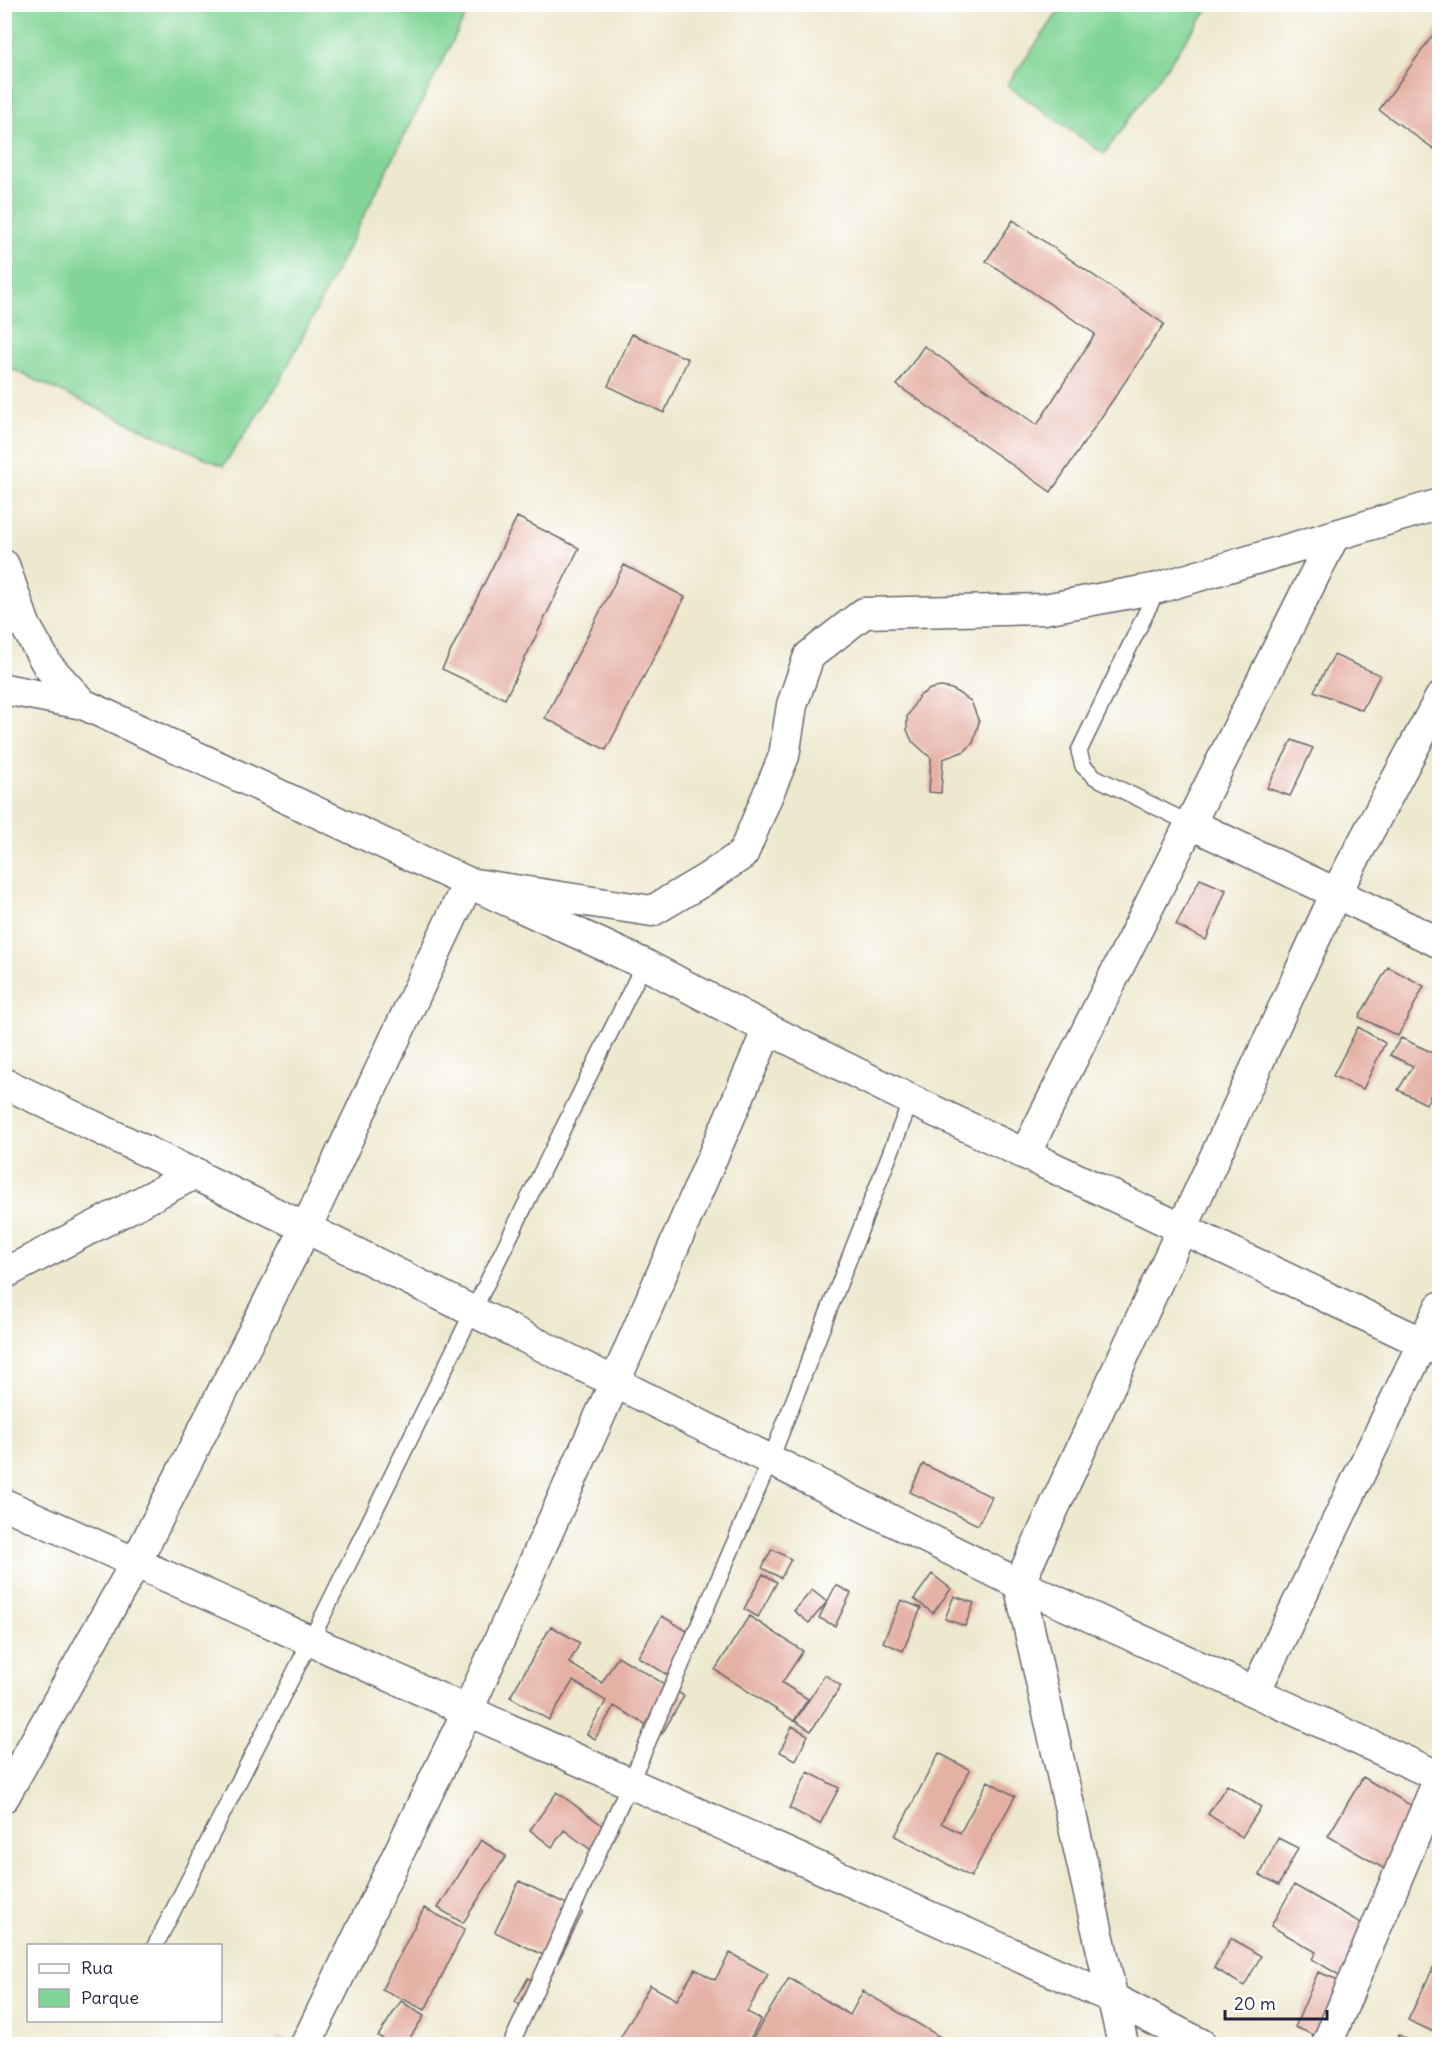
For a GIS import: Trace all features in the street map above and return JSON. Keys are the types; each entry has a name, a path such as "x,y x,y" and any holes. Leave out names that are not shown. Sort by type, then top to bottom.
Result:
{"street":[{"path":"468,883 652,911 743,854 784,756 792,705 810,656 864,613 1044,609 1158,588 1440,504"},
{"path":"1025,1154 1335,536"},
{"path":"4,565 25,625 48,666 83,704"},
{"path":"4,689 83,704 644,964 911,1100 1431,1347"},
{"path":"1123,2044 1019,1584 1183,1229 1223,1135 1336,893 1440,698"},
{"path":"1191,824 1440,943"},
{"path":"4,1797 136,1562 306,1228 468,883"},
{"path":"306,2044 468,1710 615,1382 768,1029"},
{"path":"4,1083 196,1173 472,1313 1019,1584 1439,1776 1327,2044"},
{"path":"4,1274 196,1173"},
{"path":"1255,1692 1431,1347 1440,1307"},
{"path":"4,1504 1112,1998 1201,2044"}],"lane":[{"path":"1158,588 1079,752 1083,766 1095,777 1191,824"},
{"path":"156,1944 311,1640 644,964"},
{"path":"511,2044 630,1783 770,1461 911,1100"}],"green space":[{"path":"5,4 471,5 279,383 223,466 5,366"},
{"path":"1064,4 1211,5 1104,154 1007,85"}],"building":[{"path":"1440,25 1440,153 1379,110"},
{"path":"1013,220 1164,324 1051,492 897,385 924,346 1037,425 1095,334 986,261"},
{"path":"632,334 688,359 664,413 608,386"},
{"path":"517,517 579,548 505,699 442,669"},
{"path":"624,565 685,597 606,750 545,718"},
{"path":"1334,655 1380,675 1362,710 1314,691"},
{"path":"941,687 952,689 971,701 979,722 973,743 965,751 943,759 941,793 929,792 931,758 912,741 907,730 907,717 919,696 930,689"},
{"path":"1292,740 1313,748 1290,796 1267,788"},
{"path":"1200,879 1226,890 1206,940 1176,925"},
{"path":"1388,967 1424,986 1398,1036 1359,1017"},
{"path":"1358,1027 1385,1043 1363,1089 1333,1076"},
{"path":"1401,1038 1440,1056 1440,1077 1426,1104 1398,1090 1413,1066 1390,1055"},
{"path":"923,1464 992,1497 978,1525 910,1492"},
{"path":"772,1549 791,1559 781,1578 762,1568"},
{"path":"763,1574 777,1582 758,1617 744,1609"},
{"path":"932,1574 951,1589 933,1613 914,1599"},
{"path":"836,1585 851,1593 835,1626 819,1618"},
{"path":"812,1590 827,1602 809,1623 794,1611"},
{"path":"954,1596 974,1603 965,1626 945,1619"},
{"path":"901,1600 921,1608 903,1651 883,1642"},
{"path":"662,1616 700,1639 676,1680 638,1657"},
{"path":"749,1616 803,1651 782,1683 808,1699 794,1721 715,1670"},
{"path":"551,1626 580,1643 569,1663 602,1683 618,1656 684,1696 662,1734 614,1706 595,1739 587,1734 606,1701 573,1681 549,1720 510,1697"},
{"path":"825,1675 841,1686 811,1731 795,1721"},
{"path":"792,1726 808,1735 796,1760 780,1752"},
{"path":"939,1753 970,1770 941,1823 960,1833 988,1781 1015,1796 971,1877 895,1836"},
{"path":"808,1772 839,1788 820,1824 789,1808"},
{"path":"1363,1777 1422,1812 1388,1871 1328,1836"},
{"path":"1227,1785 1261,1807 1242,1837 1208,1814"},
{"path":"557,1792 614,1834 598,1855 564,1830 552,1847 530,1830"},
{"path":"1278,1838 1298,1848 1279,1885 1260,1875"},
{"path":"481,1840 506,1856 463,1923 438,1908"},
{"path":"519,1881 583,1912 558,1962 495,1932"},
{"path":"1294,1885 1382,1935 1354,1984 1312,1959 1316,1952 1271,1926"},
{"path":"424,1908 465,1929 425,2010 382,1989"},
{"path":"1231,1938 1261,1956 1244,1986 1214,1968"},
{"path":"730,1953 768,1974 747,2012 761,2019 747,2044 617,2044 650,1985 677,2000 695,1969 715,1980"},
{"path":"1434,1966 1440,1969 1440,2035 1408,2020"},
{"path":"1318,1972 1354,1986 1331,2042 1295,2027"},
{"path":"528,1978 544,1986 532,2011 515,2002"},
{"path":"789,1978 850,2015 863,1991 952,2044 749,2044"},
{"path":"401,2001 424,2016 406,2044 391,2044 378,2036"},
{"path":"1399,2035 1416,2044 1394,2044"},
{"path":"278,2037 293,2044 275,2044"}]}
